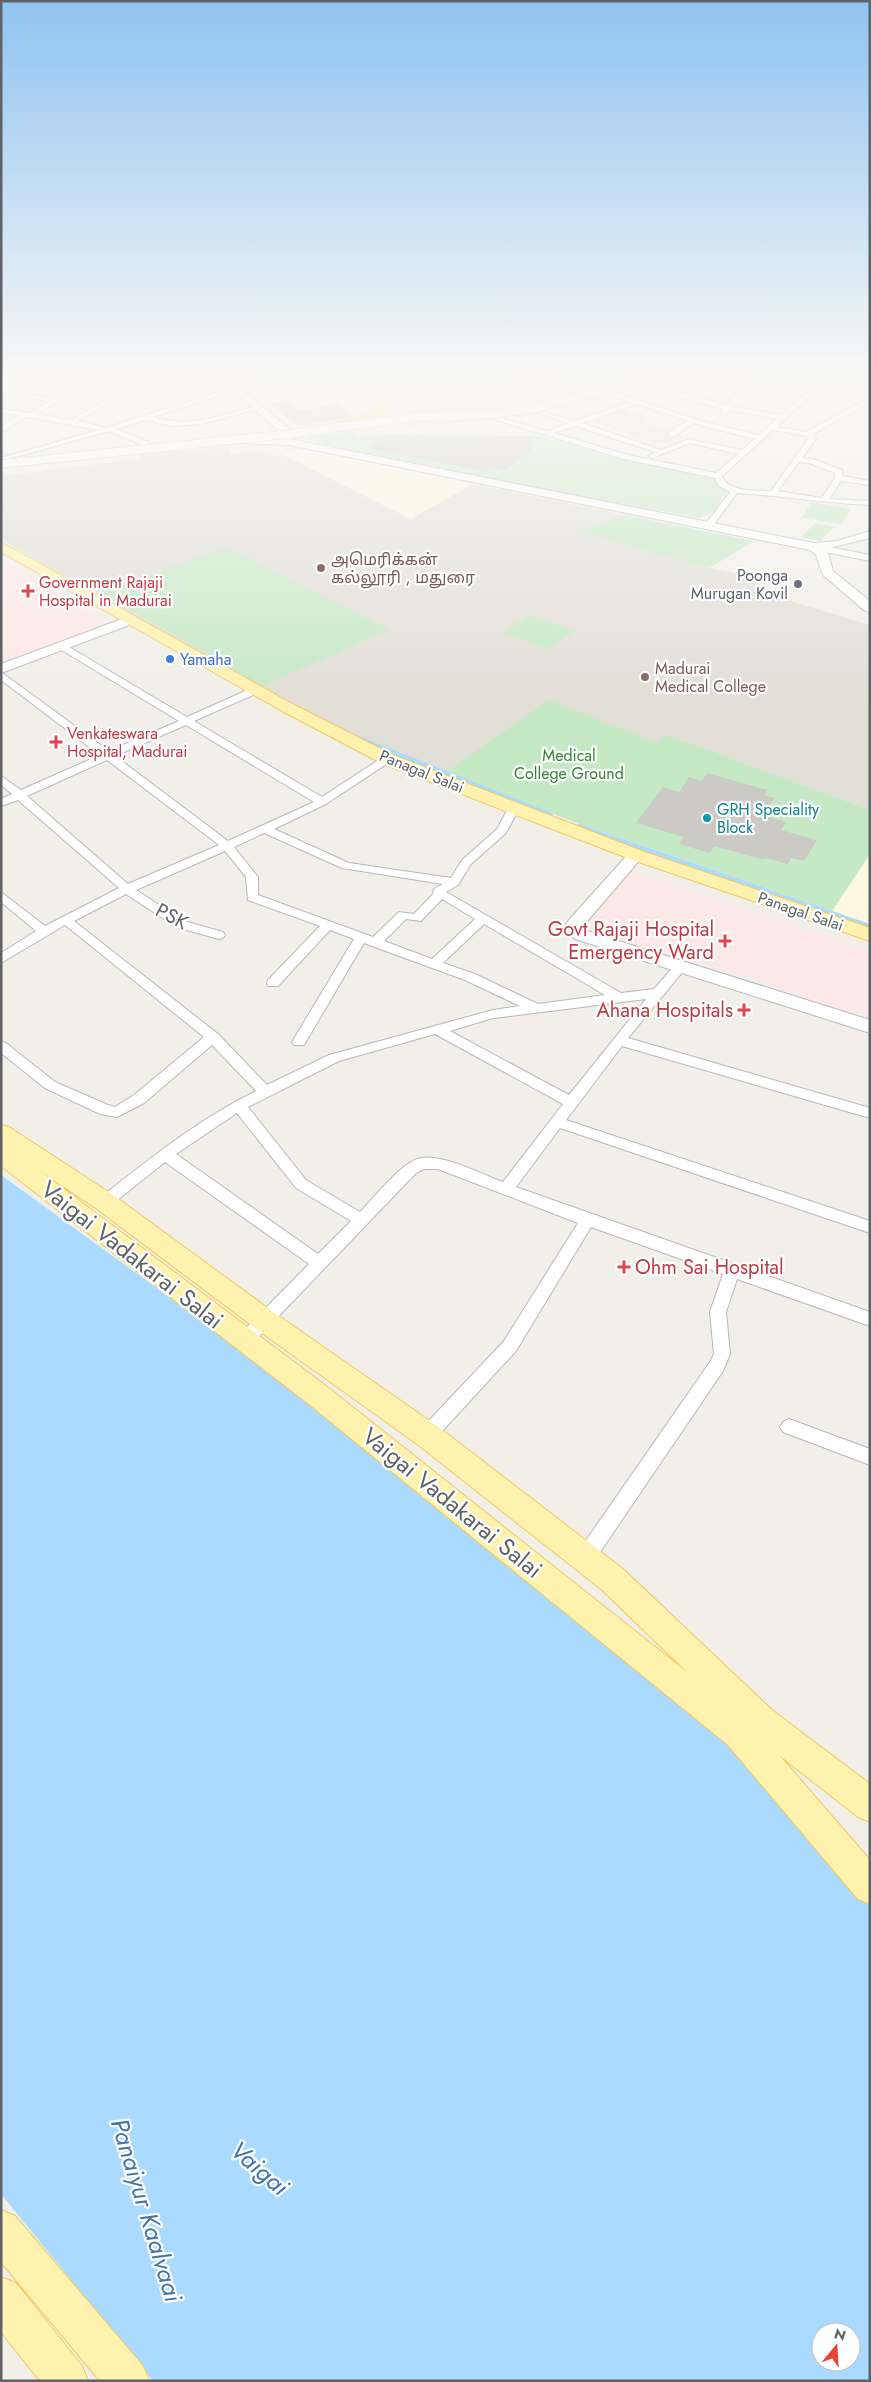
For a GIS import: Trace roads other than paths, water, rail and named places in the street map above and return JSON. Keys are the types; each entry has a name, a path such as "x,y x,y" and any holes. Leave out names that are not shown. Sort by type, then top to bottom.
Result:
{"main road":[{"name":"Panagal Salai","path":"1,546 251,692"},
{"name":"Panagal Salai","path":"122,623 384,761 634,858 870,944"},
{"name":"Panagal Salai","path":"634,858 870,934"},
{"name":"Vaigai Vadakarai Salai","path":"1,1133 105,1202 254,1331 328,1403 739,1734 870,1887"},
{"name":"Vaigai Vadakarai Salai","path":"1,1154 87,1218 254,1331 427,1434 612,1579 761,1721 870,1805"},
{"path":"1,2230 128,2381"},
{"path":"1,2298 67,2381"}],"street":[{"path":"504,485 870,558"},
{"path":"723,485 735,491 773,493 824,501 870,503"},
{"path":"773,493 779,485"},
{"path":"824,501 834,485"},
{"path":"708,526 735,491"},
{"path":"814,547 838,544 870,534"},
{"path":"814,547 822,553 827,572 870,608"},
{"path":"826,566 870,600"},
{"path":"1,669 122,623"},
{"path":"61,646 188,720 322,802"},
{"path":"1,675 227,846 252,877 252,897 470,977 535,1008"},
{"path":"1,803 251,692"},
{"path":"1,959 44,931 127,889 322,802 384,761"},
{"name":"PSK","path":"1,779 21,794 127,889 180,924 219,936"},
{"path":"512,812 502,830 466,862 454,882 438,892 620,998"},
{"path":"264,829 346,866 454,882"},
{"path":"634,858 579,919 576,924 576,930 581,935 870,1027"},
{"path":"375,942 403,915 417,918 441,894"},
{"path":"1,896 44,931"},
{"path":"433,965 482,919"},
{"path":"67,921 214,1037 264,1091"},
{"path":"273,983 329,924"},
{"path":"299,1042 362,936"},
{"path":"506,1189 618,1040 680,968"},
{"path":"105,1202 165,1154 239,1105 334,1058 493,1014 659,993"},
{"path":"436,1030 572,1103"},
{"path":"1,1046 50,1085 105,1110 116,1112 139,1099 214,1037"},
{"path":"618,1040 870,1113"},
{"path":"239,1105 301,1184 361,1220"},
{"path":"557,1122 870,1227"},
{"path":"165,1154 319,1263"},
{"path":"254,1331 411,1169 422,1163 439,1164 588,1220 870,1319"},
{"path":"427,1434 510,1346 588,1220"},
{"path":"585,1558 717,1366 722,1354 718,1312 732,1270"},
{"path":"789,1427 870,1457"}],"water":[{"path":"1,1175 249,1355 674,1694 759,1772 870,1903 870,2381 153,2381 1,2194"}],"waterway":[{"path":"361,740 548,815"},
{"path":"579,827 870,928"}],"place":[{"name":"அமெரிக்கன் கல்லூரி , மதுரை","path":"321,568"},
{"name":"Poonga Murugan Kovil","path":"798,584"},
{"name":"Government Rajaji Hospital in Madurai","path":"28,591"},
{"name":"Yamaha","path":"170,659"},
{"name":"Madurai Medical College","path":"645,677"},
{"name":"Venkateswara Hospital, Madurai","path":"56,742"},
{"name":"GRH Speciality Block","path":"707,818"},
{"name":"Govt Rajaji Hospital Emergency Ward","path":"725,941"},
{"name":"Ahana Hospitals","path":"744,1010"},
{"name":"Ohm Sai Hospital","path":"624,1267"}],"park label":[{"name":"Medical College Ground","path":"569,764"}],"water label":[{"name":"Vaigai","path":"260,2168"},
{"name":"Panaiyur Kaalvaai","path":"147,2210"}]}
